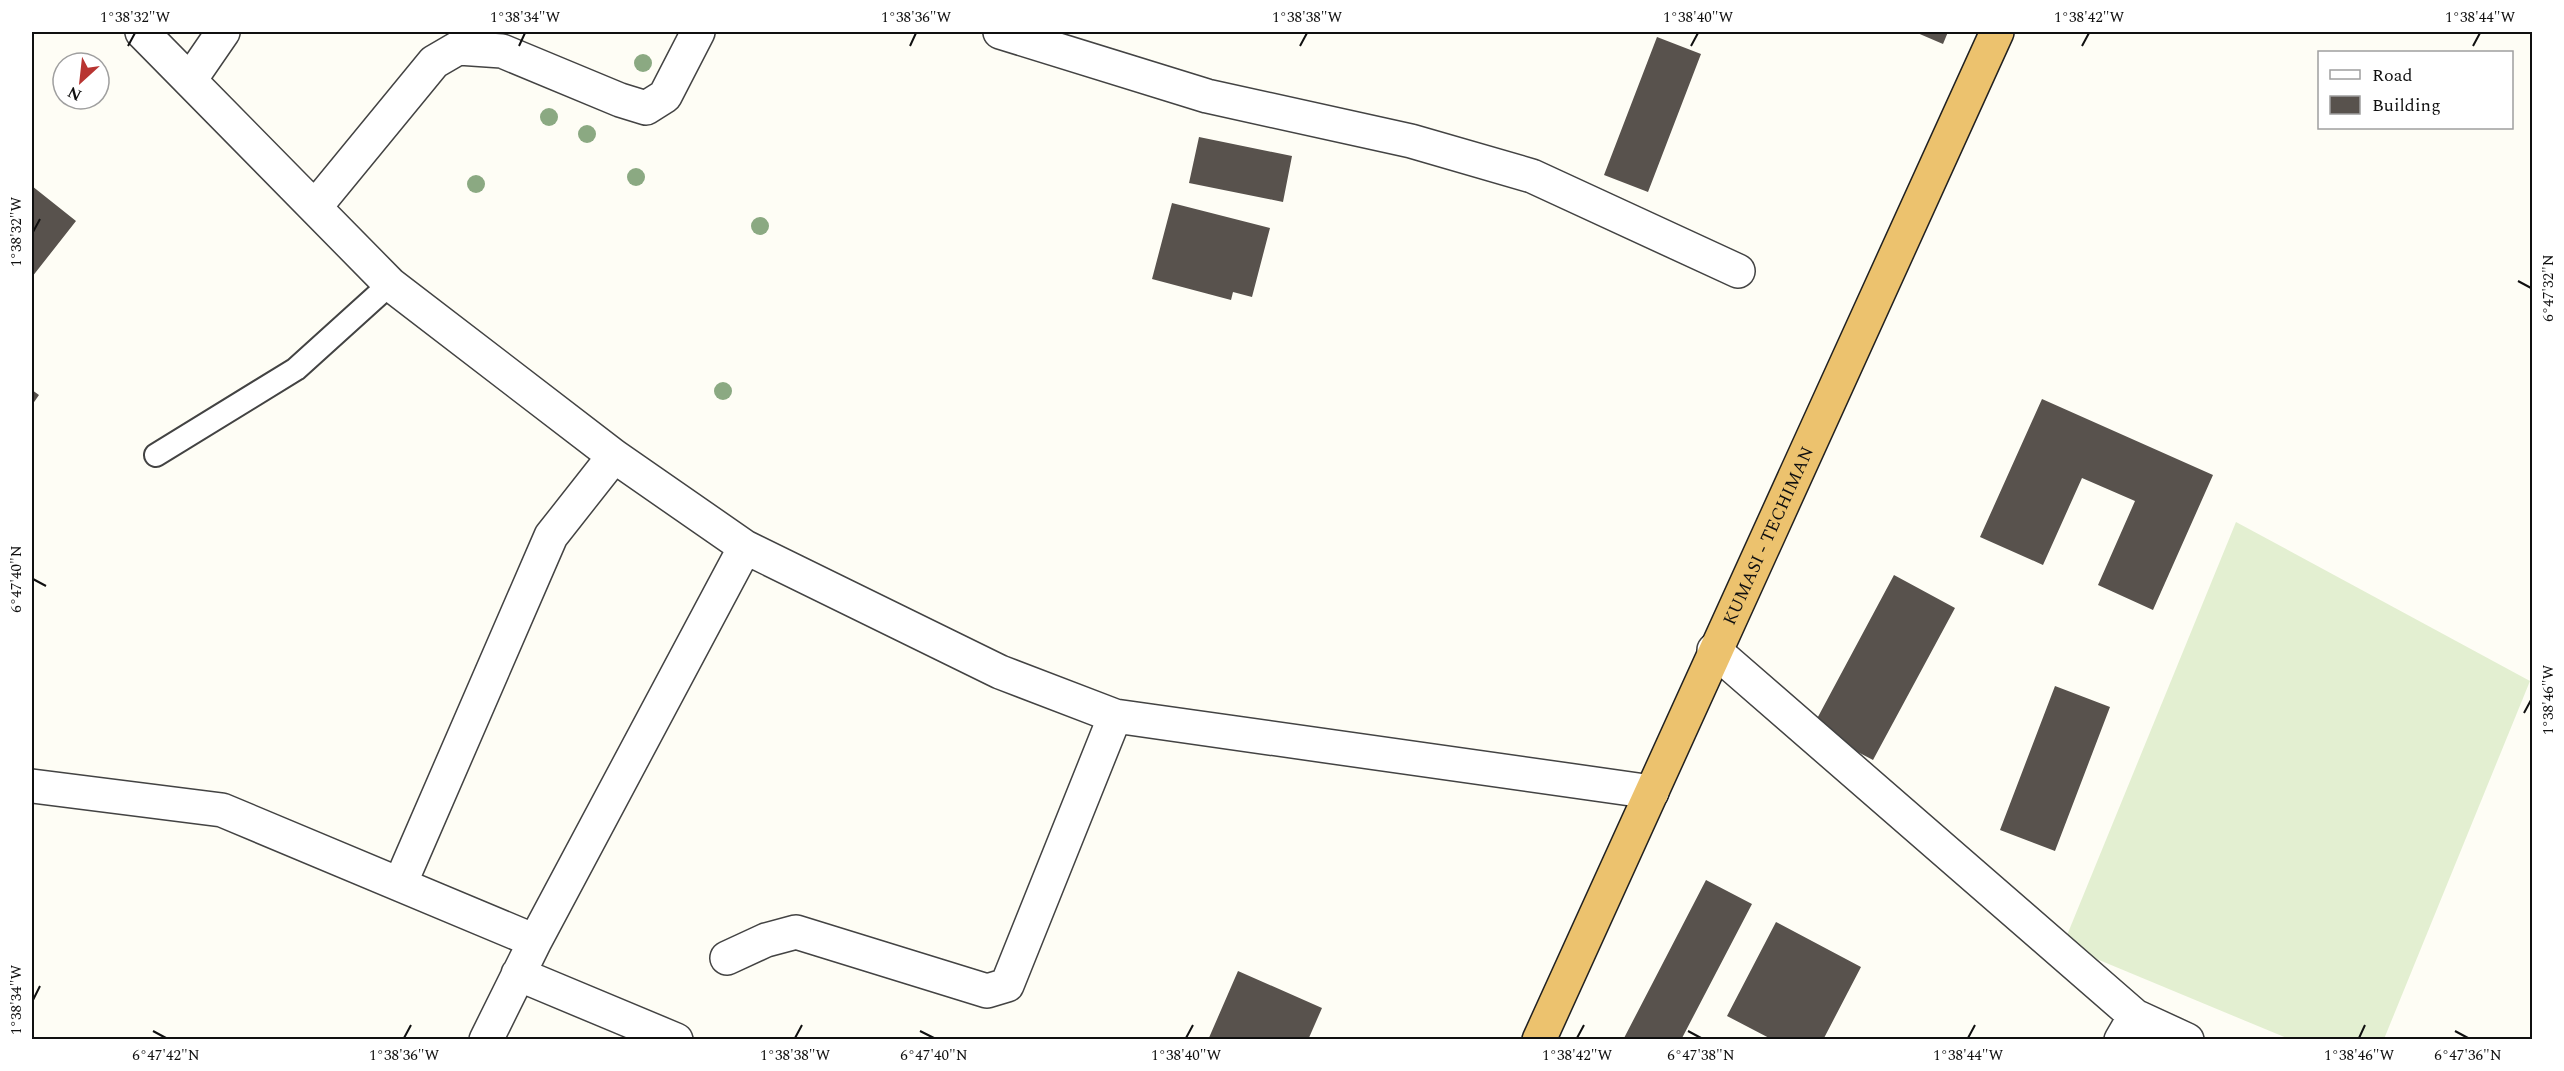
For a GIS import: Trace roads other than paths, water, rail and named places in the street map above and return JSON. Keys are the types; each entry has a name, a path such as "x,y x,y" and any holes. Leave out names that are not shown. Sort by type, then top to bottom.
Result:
{"highway":[{"name":"KUMASI - TECHIMAN","path":"1539,1040 1714,650 1997,32"}],"street":[{"path":"142,32 390,284 614,456 745,547 1000,672 1115,716 1652,792"},
{"path":"190,80 223,32"},
{"path":"315,207 434,62 458,48 502,51 620,100 646,108 665,96 698,32"},
{"path":"1000,32 1207,96 1411,141 1532,176 1738,271"},
{"path":"400,884 551,536 614,456"},
{"path":"486,1040 534,941 745,547"},
{"path":"1714,650 2128,1028 2187,1040"},
{"path":"727,958 766,940 796,932 987,991 1007,985 1115,716"},
{"path":"32,786 222,810 534,941"},
{"path":"518,974 676,1040"}],"lane":[{"path":"156,455 296,369 390,284"}]}
